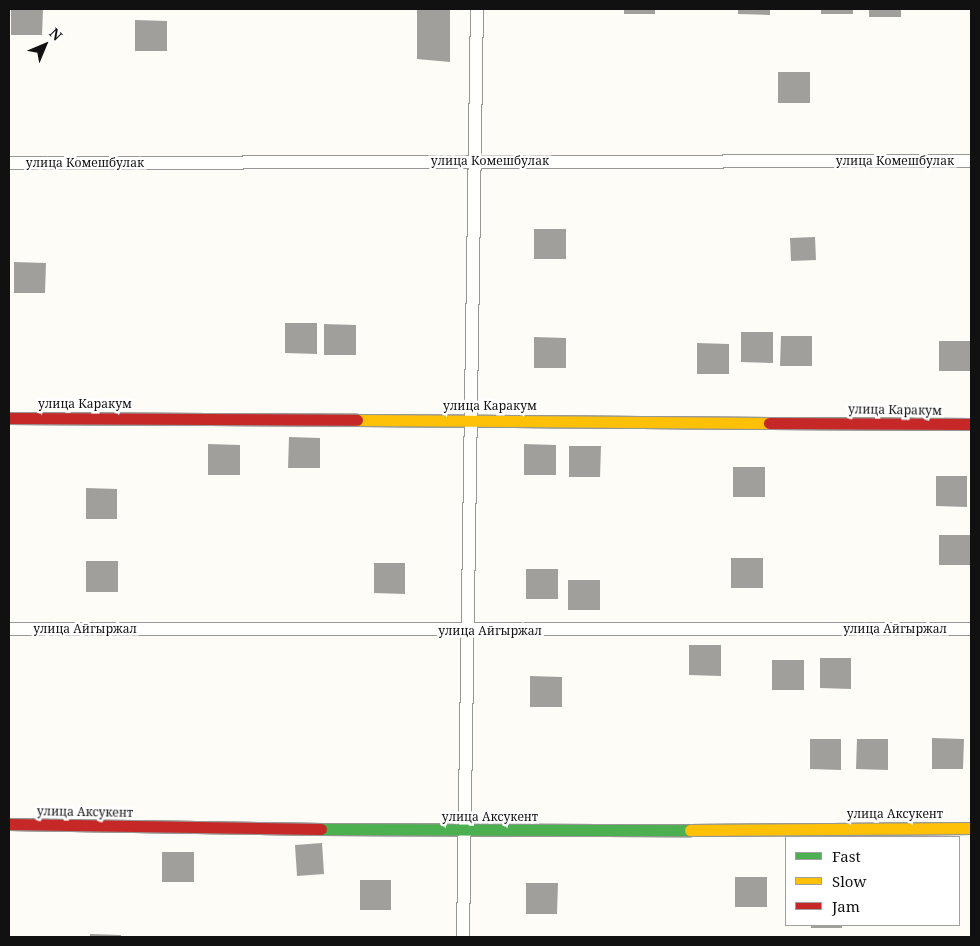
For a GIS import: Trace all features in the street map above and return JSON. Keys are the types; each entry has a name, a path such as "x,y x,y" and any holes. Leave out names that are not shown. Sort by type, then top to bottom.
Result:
{"street":[{"path":"463,937 467,419 476,9"},
{"name":"улица Комешбулак","path":"9,163 971,161"},
{"name":"улица Каракум","path":"9,418 467,419 971,424"},
{"name":"улица Айгыржал","path":"9,628 466,632 971,629"},
{"name":"улица Аксукент","path":"9,824 465,831 971,828"}],"building":[{"path":"11,9 43,9 42,35 11,35"},
{"path":"417,9 450,9 450,62 417,59"},
{"path":"624,9 655,9 655,14 624,14"},
{"path":"738,9 770,9 770,15 738,14"},
{"path":"821,9 853,9 853,14 821,14"},
{"path":"869,9 901,9 901,17 869,17"},
{"path":"135,20 167,21 167,51 135,51"},
{"path":"778,72 810,72 810,103 778,103"},
{"path":"534,229 566,229 566,259 534,259"},
{"path":"815,237 816,260 791,261 790,238"},
{"path":"14,262 46,263 45,293 14,293"},
{"path":"285,323 317,323 317,354 285,353"},
{"path":"324,324 356,325 356,355 324,355"},
{"path":"741,332 773,332 773,363 741,362"},
{"path":"781,336 812,336 812,366 780,366"},
{"path":"534,337 566,338 566,368 534,368"},
{"path":"939,341 971,341 971,371 939,371"},
{"path":"697,343 729,344 729,374 697,374"},
{"path":"289,437 320,438 320,468 288,468"},
{"path":"208,444 240,445 240,475 208,475"},
{"path":"524,444 556,445 556,475 524,475"},
{"path":"569,446 601,446 600,477 569,477"},
{"path":"733,467 765,467 765,497 733,497"},
{"path":"936,476 967,476 967,507 936,506"},
{"path":"86,488 117,489 117,519 86,519"},
{"path":"939,535 971,535 971,565 939,565"},
{"path":"731,558 763,558 763,588 731,588"},
{"path":"86,561 118,561 118,592 86,592"},
{"path":"374,563 405,563 405,594 374,593"},
{"path":"526,569 558,569 558,599 526,599"},
{"path":"568,580 600,580 600,610 568,610"},
{"path":"689,645 721,645 721,676 689,675"},
{"path":"820,658 851,658 851,689 820,688"},
{"path":"772,660 804,660 804,690 772,690"},
{"path":"530,676 562,677 562,707 530,707"},
{"path":"932,738 964,739 963,769 932,769"},
{"path":"810,739 841,739 841,770 810,769"},
{"path":"857,739 888,739 888,770 856,769"},
{"path":"322,843 324,874 297,876 295,845"},
{"path":"162,852 194,852 194,882 162,882"},
{"path":"735,877 767,877 767,907 735,907"},
{"path":"360,880 391,880 391,910 360,910"},
{"path":"526,883 558,883 557,914 526,914"},
{"path":"811,926 842,926 842,928 811,928"},
{"path":"90,934 121,935 121,937 90,937"}],"traffic: fast":[{"path":"321,829 690,830"}],"traffic: slow":[{"path":"357,420 769,423"},
{"path":"690,830 971,828"}],"traffic: jam":[{"path":"9,418 357,420"},
{"path":"769,423 971,424"},
{"path":"9,824 321,829"}]}
